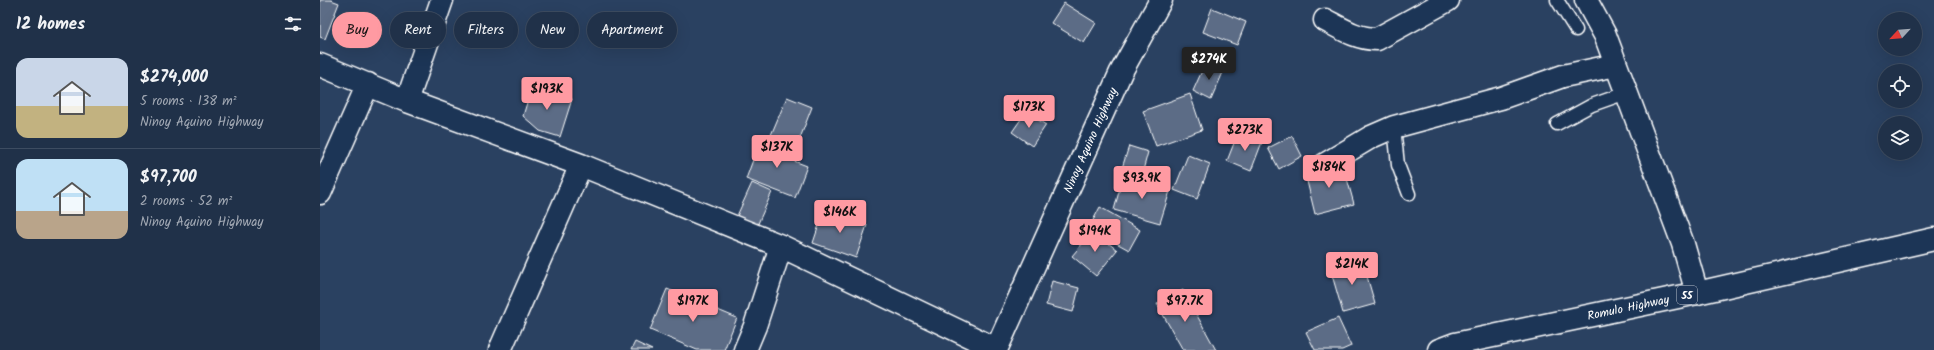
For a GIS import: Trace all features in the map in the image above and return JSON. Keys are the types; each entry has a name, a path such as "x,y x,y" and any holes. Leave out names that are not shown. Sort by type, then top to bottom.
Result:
{"main road":[{"path":"406,101 442,0"},
{"name":"Ninoy Aquino Highway","path":"996,350 1121,72 1161,0"},
{"path":"1325,20 1353,35 1365,39 1377,39 1448,0"},
{"path":"1586,0 1605,35 1683,244 1697,293"},
{"path":"320,64 406,101 581,165 780,246 996,350"},
{"path":"1324,165 1371,138 1394,127 1501,98 1563,76 1616,65"},
{"path":"320,193 368,84"},
{"path":"500,350 581,165"},
{"name":"Romulo Highway","path":"1451,348 1934,239"},
{"path":"745,350 755,326 780,246"}],"lane":[{"path":"1557,0 1576,30"},
{"path":"1557,124 1592,105 1626,93"},
{"path":"1394,127 1398,165 1409,194"}],"building":[{"path":"320,0 331,0 339,3 336,12 332,12 332,21 325,39 320,37"},
{"path":"1064,3 1096,23 1084,43 1051,23"},
{"path":"1212,8 1246,22 1237,45 1203,32"},
{"path":"1206,62 1224,70 1211,100 1193,91"},
{"path":"532,86 572,99 560,137 540,131 523,116"},
{"path":"1190,94 1202,130 1156,146 1143,111"},
{"path":"787,97 812,107 797,146 771,135"},
{"path":"1026,112 1046,125 1032,146 1012,132"},
{"path":"1238,133 1262,142 1251,171 1227,161"},
{"path":"1292,136 1302,156 1279,169 1268,148"},
{"path":"761,138 797,152 794,161 807,166 795,198 746,179"},
{"path":"1129,146 1148,152 1142,174 1122,168"},
{"path":"1188,155 1210,164 1197,199 1174,190"},
{"path":"1343,164 1354,204 1315,214 1305,173"},
{"path":"1123,177 1170,191 1160,223 1114,210"},
{"path":"752,183 772,192 756,228 736,218"},
{"path":"1100,207 1140,230 1129,250 1089,228"},
{"path":"824,210 867,225 856,258 813,243"},
{"path":"1093,231 1117,250 1096,276 1072,256"},
{"path":"1362,259 1375,304 1343,313 1330,268"},
{"path":"1052,281 1079,288 1073,312 1046,305"},
{"path":"667,289 737,318 724,350 697,350 650,330"},
{"path":"1183,290 1216,350 1183,350 1157,304"},
{"path":"1338,318 1351,346 1342,350 1315,350 1306,332"},
{"path":"635,342 652,350 631,350"}]}
